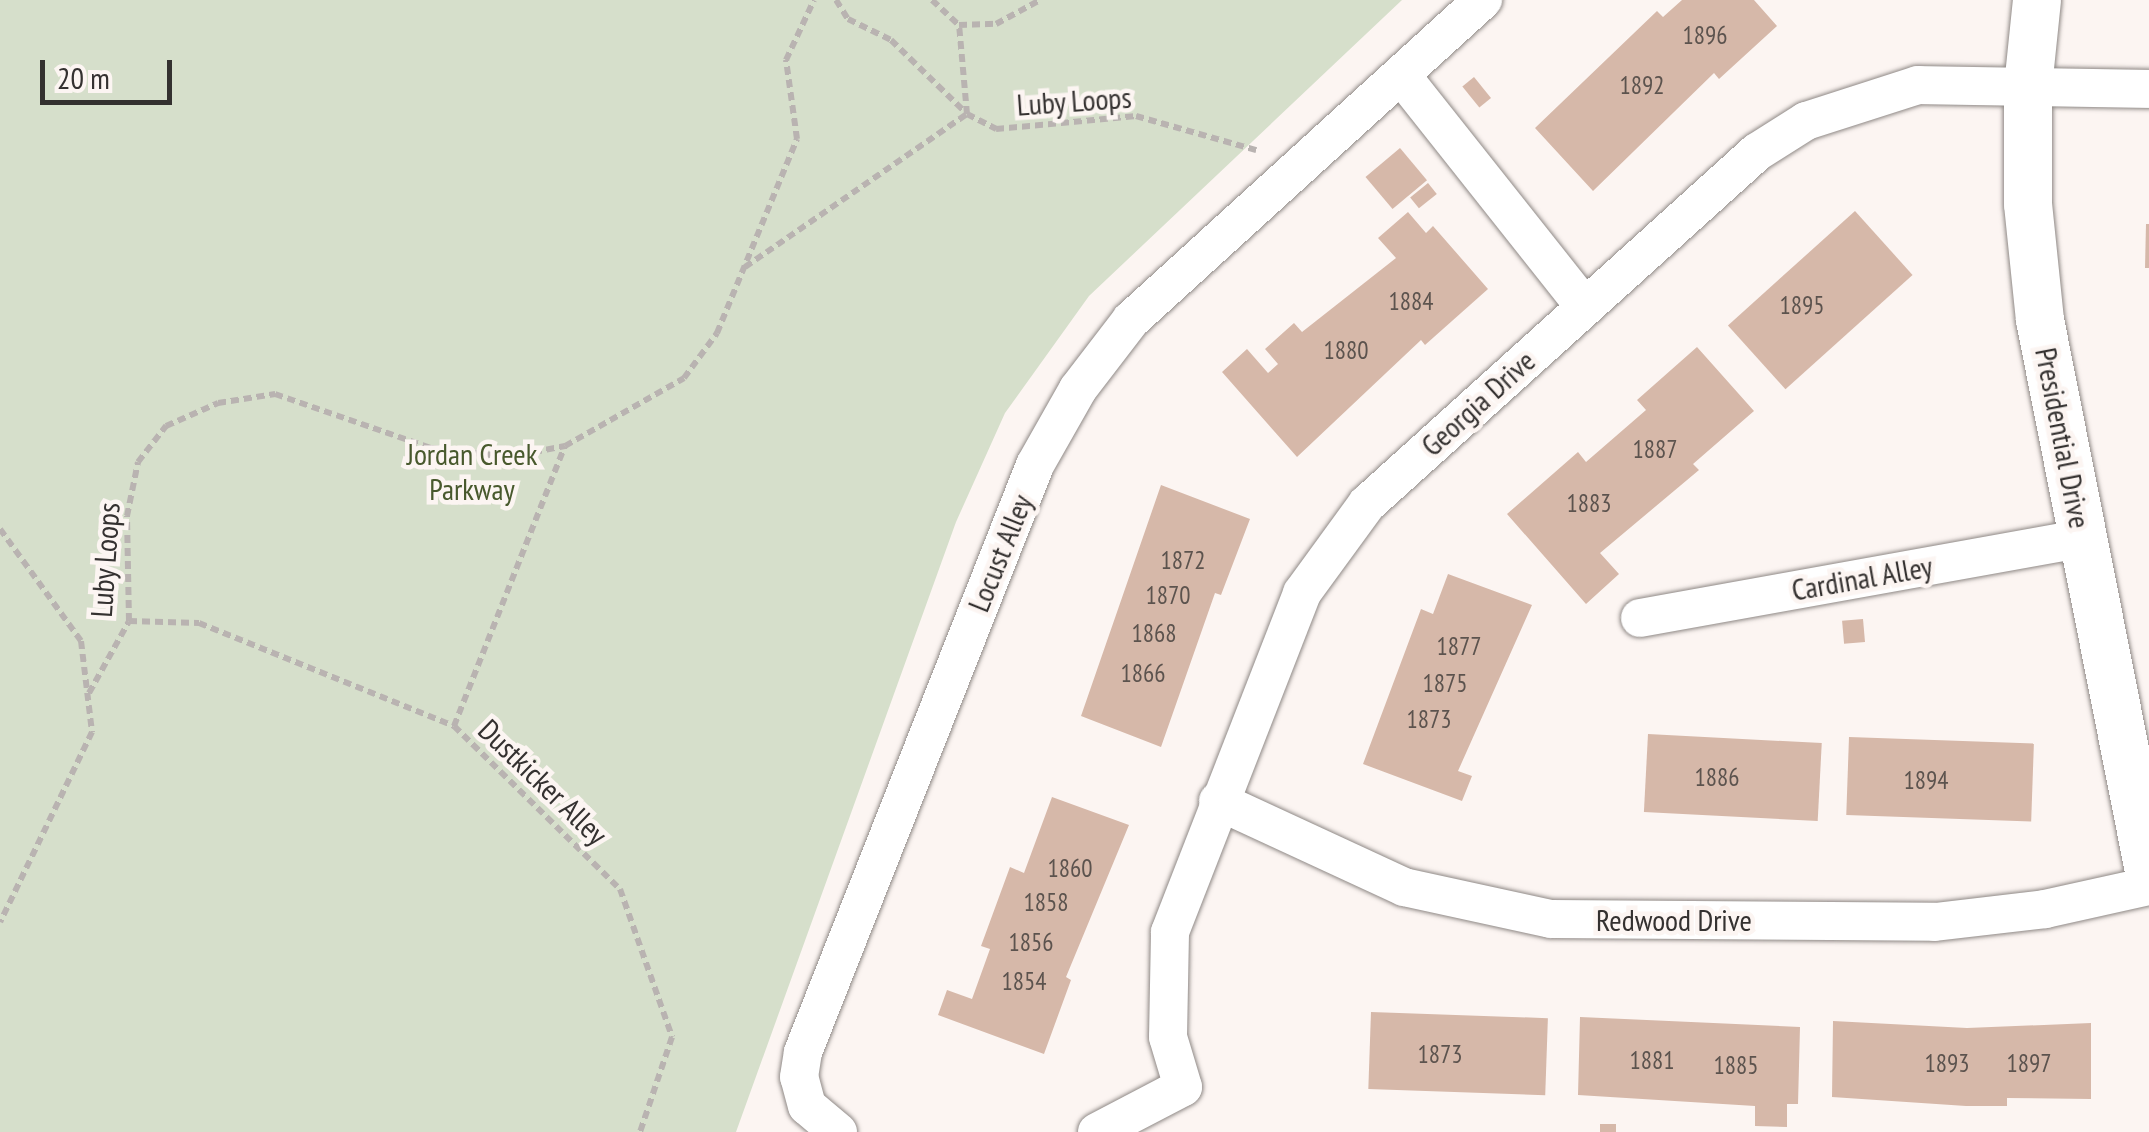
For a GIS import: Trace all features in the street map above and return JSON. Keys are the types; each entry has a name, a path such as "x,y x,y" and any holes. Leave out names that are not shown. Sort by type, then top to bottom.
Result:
{"street":[{"name":"Locust Alley","path":"838,1132 808,1106 799,1077 803,1052 1035,465 1078,389 1130,320 1483,0"},
{"name":"Presidential Drive","path":"2038,0 2028,87 2028,204 2040,320 2149,871"},
{"path":"1401,75 1584,306"},
{"name":"Georgia Drive","path":"1097,1132 1182,1088 1168,1036 1170,932 1302,594 1350,523 1584,306 1758,152 1806,121 1918,85 2149,89"},
{"name":"Cardinal Alley","path":"1640,618 2083,538"},
{"name":"Redwood Drive","path":"1218,801 1404,886 1551,919 1935,922 2149,886"}],"path":[{"name":"Luby Loops","path":"89,693 129,621 126,516 138,462 166,426 218,403 276,394 431,448 508,457 565,446 625,418 684,378 717,333 797,140 786,60 814,0"},
{"name":"Luby Loops","path":"836,0 848,19 890,40 967,114 1011,129 1136,116 1190,126 1300,166"},
{"path":"743,268 967,114 959,25 932,0"},
{"path":"959,25 996,24 1040,0"},
{"path":"454,726 565,446"},
{"path":"0,528 81,642 92,732 0,922"},
{"name":"Dustkicker Alley","path":"129,621 199,623 454,726 620,889 672,1037 640,1132"}],"green space":[{"name":"Jordan Creek Parkway","path":"0,0 1402,0 1089,296 1005,413 956,522 736,1132 0,1132"}],"building":[{"path":"1682,0 1754,0 1777,26 1719,79 1714,73 1593,191 1535,128 1657,11 1663,17"},
{"path":"1474,77 1491,98 1479,107 1462,86"},
{"path":"1400,148 1427,180 1393,209 1366,177"},
{"path":"1428,183 1437,194 1419,208 1410,197"},
{"path":"1855,211 1913,275 1785,389 1728,325"},
{"path":"1408,212 1426,233 1433,226 1488,289 1425,345 1421,340 1297,457 1222,372 1247,349 1268,373 1278,364 1265,349 1294,323 1302,332 1396,258 1378,238"},
{"path":"2149,224 2149,268 2145,268"},
{"path":"1697,347 1754,411 1693,464 1699,470 1600,553 1619,574 1586,604 1507,514 1578,452 1586,462 1646,410 1637,400"},
{"path":"1161,485 1250,519 1221,595 1215,593 1161,747 1081,716"},
{"path":"1448,574 1532,605 1458,771 1472,776 1462,801 1363,764 1421,609 1433,614"},
{"path":"1863,619 1865,642 1844,644 1842,621"},
{"path":"1648,734 1822,743 1818,821 1644,812"},
{"path":"1849,737 2034,743 2031,821 1846,815"},
{"path":"1052,797 1129,825 1066,977 1071,980 1044,1054 938,1015 947,990 972,999 990,949 981,946 1010,867 1024,873"},
{"path":"1371,1012 1548,1018 1545,1095 1368,1089"},
{"path":"1580,1017 1800,1027 1798,1104 1787,1104 1787,1127 1755,1126 1755,1106 1578,1095"},
{"path":"1833,1021 1967,1028 2091,1023 2091,1099 2007,1098 2007,1106 1966,1106 1832,1097"},
{"path":"1600,1124 1616,1124 1616,1132 1600,1132"}]}
